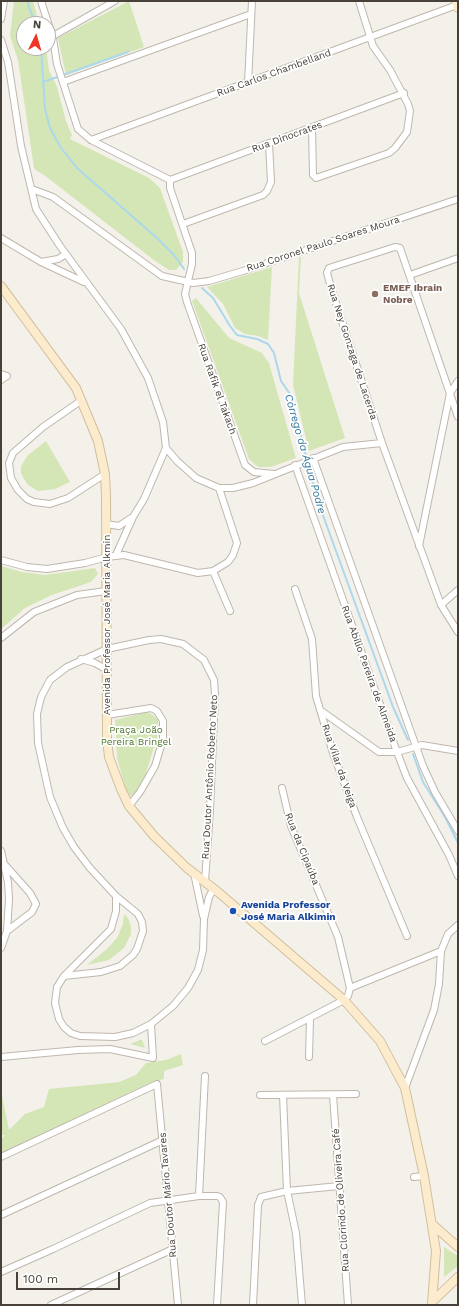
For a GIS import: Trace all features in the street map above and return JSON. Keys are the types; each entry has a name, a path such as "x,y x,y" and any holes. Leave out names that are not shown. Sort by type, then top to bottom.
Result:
{"street":[{"path":"1,19 4,1"},
{"path":"41,1 46,16"},
{"path":"56,34 115,1"},
{"path":"248,83 252,1"},
{"path":"312,128 314,177 384,155 396,148 407,132 410,111 404,93 373,46 359,1"},
{"name":"Rua Carlos Chambelland","path":"91,140 457,5"},
{"path":"63,80 252,14"},
{"path":"1,40 8,62 21,146 36,209 40,218 86,283 121,329 148,378 163,422 166,448 144,499 133,517 116,555"},
{"path":"56,51 60,71 78,129 91,140 170,180"},
{"name":"Rua Dinocrates","path":"170,180 404,93"},
{"path":"183,224 263,195 267,191 271,182 269,143"},
{"name":"Rua Rafik el Takach","path":"170,180 170,188 192,253 192,264 185,294 187,302 245,465 254,472 274,474"},
{"name":"Rua Coronel Paulo Soares Moura","path":"32,189 53,197 156,273 167,278 201,283 217,279 458,198"},
{"path":"1,238 42,262 86,283"},
{"name":"Rua Ney Gonzaga de Lacerda","path":"382,443 332,291 327,271 331,268 398,246 401,250 410,275"},
{"path":"42,262 58,259 66,254"},
{"path":"458,258 410,275 458,417"},
{"name":"Avenida Professor José Maria Alkmin","path":"1,286 60,364 82,400 98,442 105,474 107,557 107,715 110,757 120,789 129,806 154,836 194,873 214,888 344,1000 380,1041 405,1088 424,1176 434,1240 435,1266 431,1304"},
{"path":"1,374 6,376 1,380"},
{"path":"419,547 450,393 458,381"},
{"path":"82,400 42,428 13,453 9,463 11,478 18,490 27,499 34,502 50,504 68,498 105,474"},
{"path":"166,448 176,461 196,478 219,488 243,486 297,464 350,445 382,443 403,497 419,547 441,606 458,632"},
{"name":"Rua Abílio Pereira de Almeida","path":"311,459 427,776 458,831"},
{"name":"Rua Abílio Pereira de Almeida","path":"297,464 397,752 410,783 449,855 458,876"},
{"path":"1,560 27,568 47,569 85,563 116,555 132,557 198,573 213,571 228,562 233,555 237,543 219,488"},
{"path":"106,524 118,526 133,517"},
{"path":"213,571 230,612"},
{"name":"Rua Vilar da Veiga","path":"295,589 312,639 314,685 333,753 354,810 407,936"},
{"path":"441,606 458,590"},
{"path":"1,638 34,612 77,594 106,591"},
{"name":"Rua Doutor Antônio Roberto Neto","path":"64,976 110,970 120,966 133,955 142,939 142,922 133,908 116,896 90,868 63,828 50,797 38,743 37,714 45,688 57,674 81,659 107,649 150,640 172,640 190,648 204,660 214,680 215,714 205,881"},
{"path":"81,659 95,663 107,670"},
{"path":"107,715 151,708 157,711 163,721 163,739 155,766 140,792 129,806"},
{"path":"320,710 379,752 397,752 417,746 458,750"},
{"name":"Rua da Cipaúba","path":"282,788 291,826 338,937 350,988"},
{"path":"1,851 6,866 8,882 7,931 1,948"},
{"path":"6,866 30,893 36,904 32,912 7,931"},
{"path":"194,873 204,919"},
{"path":"116,896 116,911 110,929 64,976 57,987 55,1003 59,1019 71,1033 88,1037 115,1037 133,1033 151,1024 173,1006 194,978 203,950 204,919 209,897 214,888"},
{"path":"405,1088 434,1010 439,984 441,951 448,934 458,925"},
{"path":"265,1041 310,1019 344,1000 348,996 350,988 441,951"},
{"path":"309,1057 310,1019"},
{"path":"1,1057 78,1050 110,1049 153,1058 151,1024"},
{"path":"199,1196 205,1076"},
{"name":"Rua Doutor Mário Tavares","path":"1,1157 157,1084 178,1305"},
{"path":"260,1095 356,1094"},
{"path":"283,1095 287,1191 296,1233 302,1305"},
{"name":"Rua Clorindo de Oliveira Café","path":"333,1095 348,1305"},
{"path":"1,1215 163,1140"},
{"path":"414,1177 424,1176"},
{"path":"253,1305 259,1200 264,1195 287,1191 339,1186"},
{"path":"1,1272 53,1250 150,1203 168,1199 199,1196 220,1197 223,1202 217,1305"},
{"path":"432,1224 458,1247"},
{"path":"434,1240 447,1238"},
{"path":"51,1305 173,1249"},
{"path":"431,1304 458,1277"}],"green space":[{"path":"14,1 33,1 37,16 16,16 16,54 10,36"},
{"path":"129,1 144,47 66,75 58,38"},
{"path":"17,56 47,56 49,70 57,87 66,121 72,135 70,139 149,178 160,188 183,252 183,262 176,270 169,270 155,261 34,168"},
{"path":"299,257 301,257 299,293 345,438 309,451 293,385"},
{"path":"272,267 268,340 258,336 245,334 235,328 223,304 207,287"},
{"path":"196,298 229,338 262,353 269,363 296,458 271,467 258,467 249,459 192,301"},
{"path":"46,441 70,482 55,489 38,491 28,485 21,473 21,466 28,455"},
{"path":"1,566 22,572 45,575 95,568 98,574 91,582 52,595 25,608 1,629"},
{"name":"Praça João Pereira Bringel","path":"147,712 158,720 158,734 144,780 135,793 131,796 127,793 117,758 115,720"},
{"path":"124,914 128,918 131,926 131,934 124,948 109,960 87,965 107,949 117,938 123,924"},
{"path":"140,1040 142,1040 145,1048 130,1044"},
{"path":"181,1054 183,1065 164,1071 164,1079 152,1082 1,1153 1,1139 5,1135 1,1135 1,1091 9,1130 25,1114 44,1107 49,1089 119,1082 136,1075 146,1063 166,1060"},
{"path":"444,1247 458,1256 458,1266 444,1277"}],"waterway":[{"name":"Córrego da Água Podre","path":"27,1 32,16"},
{"path":"43,82 128,52"},
{"name":"Córrego da Água Podre","path":"42,56 45,109 50,128 61,148 77,168 157,238 174,255 184,269"},
{"name":"Córrego da Água Podre","path":"202,288 213,298 237,335 257,339 268,344 274,353 281,381 290,394 317,499 393,707 408,740"},
{"name":"Córrego da Água Podre","path":"413,754 423,782 445,817 458,843"}],"place":[{"name":"EMEF Ibrain Nobre","path":"375,294"},
{"name":"Avenida Professor José Maria Alkimin","path":"233,911"}]}
